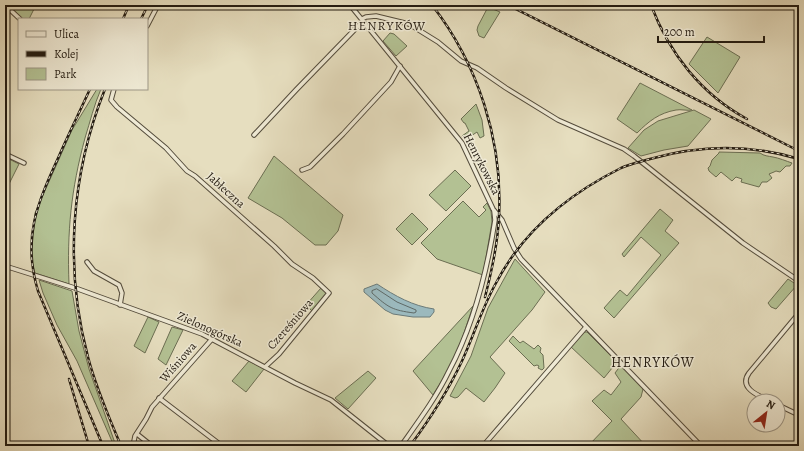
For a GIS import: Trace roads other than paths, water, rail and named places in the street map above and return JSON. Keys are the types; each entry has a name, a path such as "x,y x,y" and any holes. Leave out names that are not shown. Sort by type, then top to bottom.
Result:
{"street":[{"path":"5,5 19,18"},
{"path":"148,24 158,5"},
{"name":"Henrykowska","path":"350,5 462,143 493,209 502,220 514,248 521,259 701,446"},
{"path":"254,135 366,17 376,16 409,24 434,39 461,61 477,68 558,120 624,149 743,243 799,281"},
{"path":"302,170 310,167 348,128 391,82 400,66"},
{"name":"Jabłeczna","path":"114,90 111,100 117,107 166,148 187,171 201,181 289,261 313,278 330,293"},
{"path":"5,154 24,163"},
{"path":"401,446 430,404 448,373 465,335 485,274 495,220 493,209"},
{"path":"87,262 94,271 119,285 122,293 120,305"},
{"name":"Zielonogórska","path":"5,266 78,289 202,334 266,366 295,383 331,400 389,446"},
{"name":"Czereśniowa","path":"266,366 279,354 330,293"},
{"path":"755,393 750,390 745,380 799,313"},
{"path":"483,446 586,327"},
{"name":"Wiśniowa","path":"133,446 137,434 152,407 212,339"},
{"name":"Wiśniowa","path":"159,398 222,446"},
{"path":"786,409 799,415"},
{"path":"137,434 152,446"},
{"path":"5,440 12,446"}],"water":[{"path":"377,284 404,300 419,306 434,309 434,312 430,317 413,317 393,314 385,310 364,292 364,289"}],"railway":[{"path":"123,18 129,5"},
{"path":"142,18 148,5"},
{"path":"432,5 462,52 484,104 492,132 497,160 499,216 494,256 485,297"},
{"path":"508,5 799,151"},
{"path":"651,5 667,40 688,71 715,97 730,109 747,119"},
{"path":"90,90 51,173 38,206 34,222 31,254 33,272 38,291 103,446"},
{"path":"105,90 85,154 78,188 74,256 80,323 88,357 107,413 121,446"},
{"path":"410,446 432,415 451,383 462,361 491,292 507,264 534,231 566,202 602,178 621,168 668,154 724,148 762,151 799,159"},
{"path":"69,379 89,446"}],"district":[{"name":"HENRYKÓW","path":"387,25"},
{"name":"HENRYKÓW","path":"653,362"}]}
